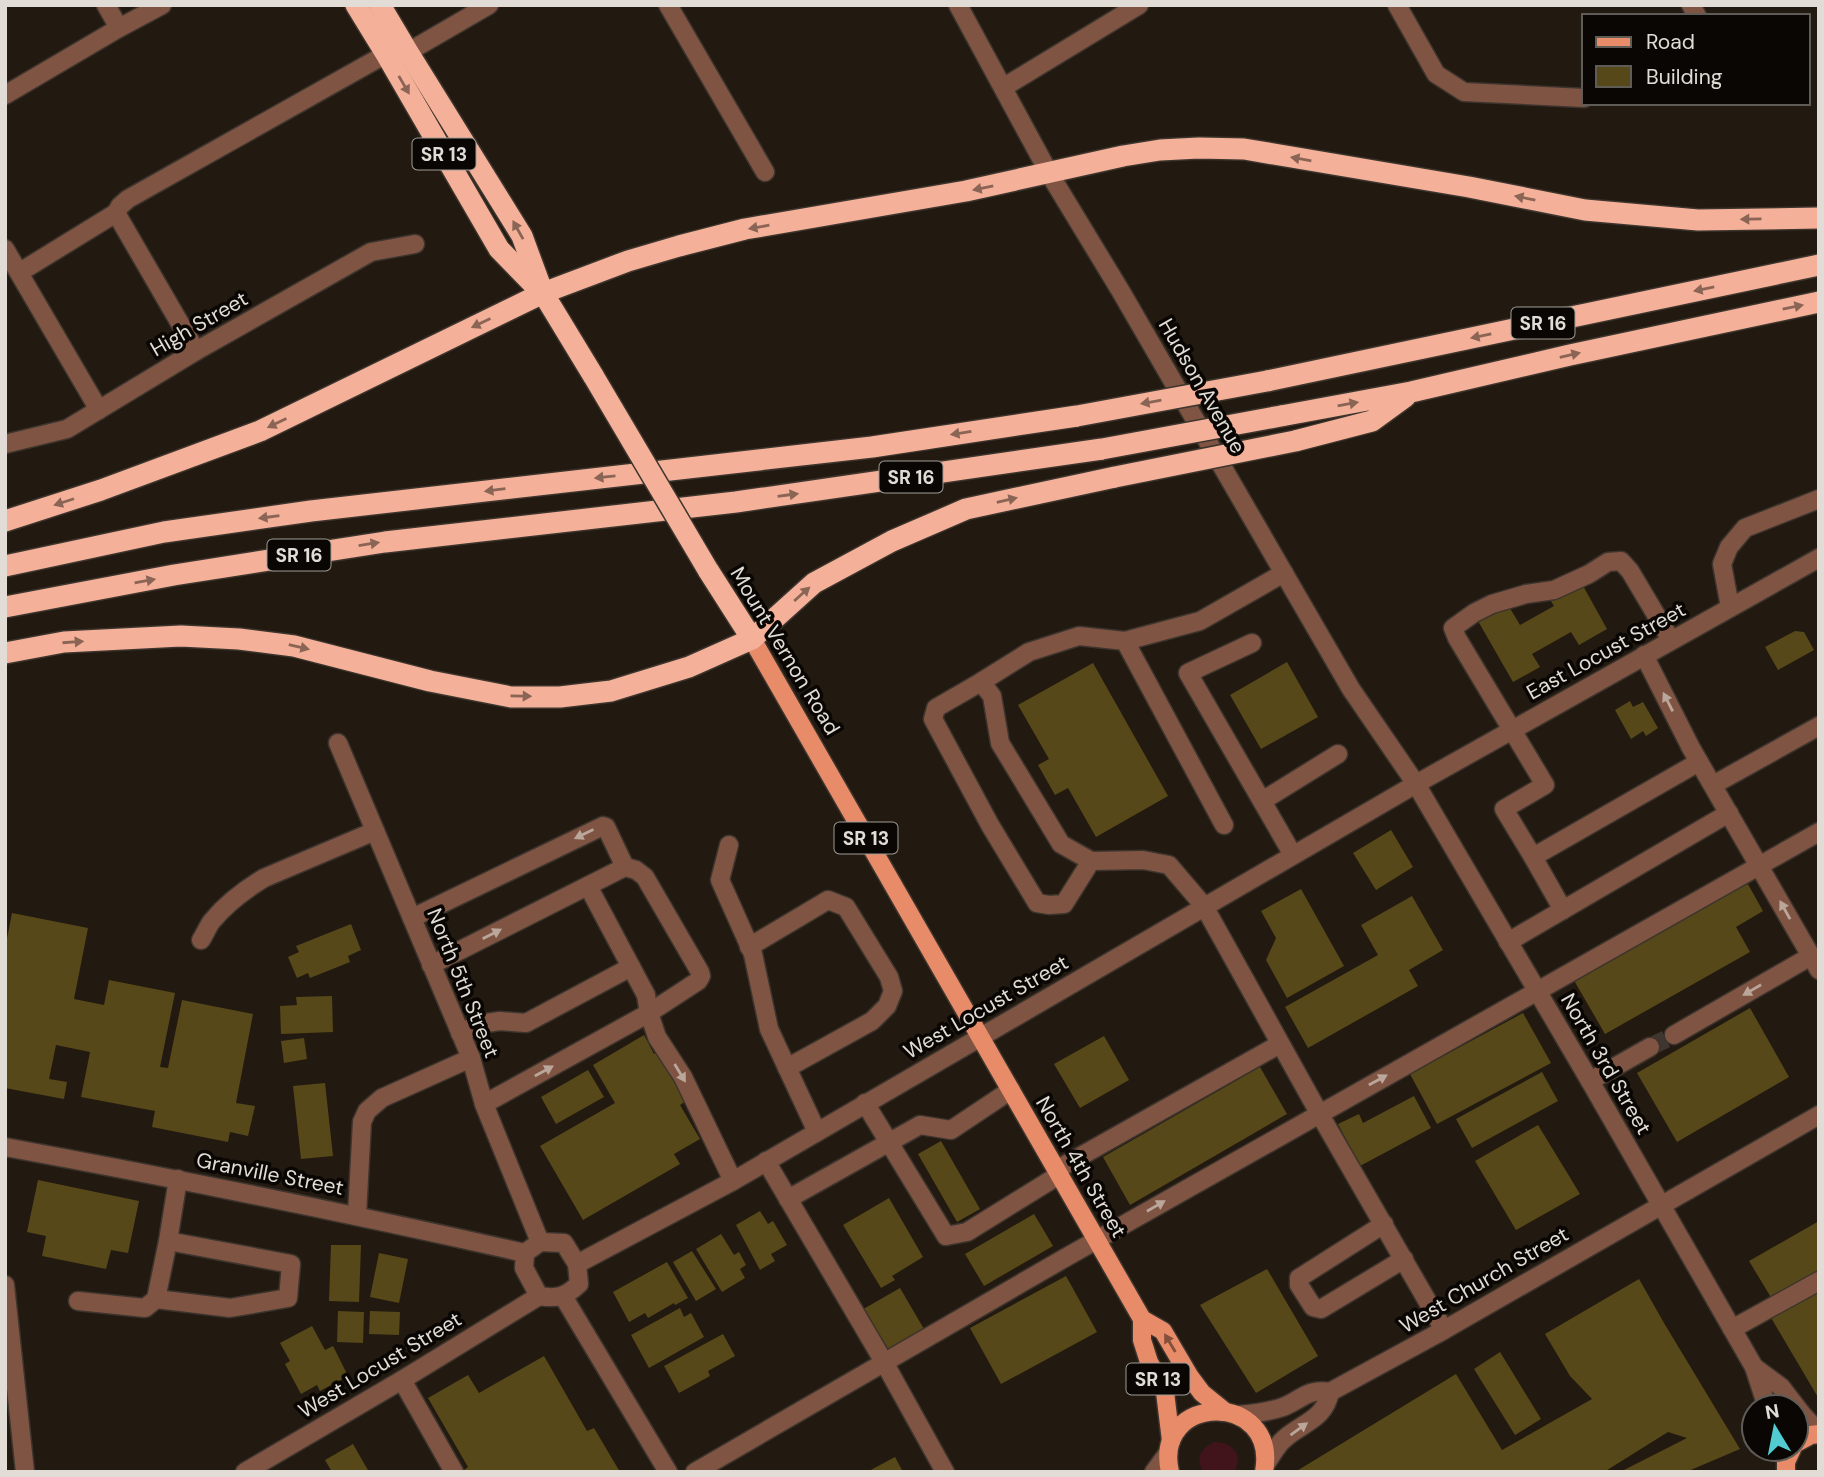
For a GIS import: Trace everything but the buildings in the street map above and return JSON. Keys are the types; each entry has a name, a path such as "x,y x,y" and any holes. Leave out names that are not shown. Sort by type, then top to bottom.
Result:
{"highway":[{"name":"Mount Vernon Road","path":"356,5 397,53 522,236 543,293 752,639"},
{"name":"Mount Vernon Road","path":"380,5 397,53"},
{"path":"5,521 101,490 260,431 543,293 628,261 745,229 966,191 1087,163 1160,150 1244,149 1469,187 1585,210 1698,220 1819,218"},
{"name":"SR 16","path":"5,566 164,532 311,511 872,447 1077,416 1266,382 1819,265"},
{"name":"SR 16","path":"5,607 174,575 385,542 736,502 1102,449 1411,392 1819,302"},
{"path":"5,653 64,642 181,636 239,639 294,646 430,681 511,697 611,691 689,667 752,639 814,583 891,541 966,509 1295,441 1372,421 1411,392"}],"main road":[{"name":"Mount Vernon Road","path":"752,639 980,1037"},
{"name":"North 4th Street","path":"980,1037 1142,1319 1142,1340 1149,1362 1165,1392 1170,1472"},
{"name":"North 4th Street","path":"1142,1319 1163,1331 1202,1393 1251,1424 1260,1436 1265,1450 1264,1468"},
{"path":"1170,1447 1180,1427 1192,1416 1207,1411 1231,1413"}],"street":[{"path":"106,5 119,28"},
{"path":"5,95 162,5"},
{"path":"20,272 116,213 128,199 489,5"},
{"path":"668,5 765,172"},
{"name":"Hudson Avenue","path":"958,5 1049,173 1120,290 1351,689 1416,784"},
{"path":"1004,87 1139,5"},
{"path":"1397,5 1436,74 1464,92 1582,98"},
{"path":"116,213 196,351"},
{"name":"High Street","path":"5,443 66,429 196,351 371,252 415,244"},
{"path":"5,249 99,410"},
{"path":"1730,607 1722,564 1729,547 1745,528 1819,499"},
{"name":"East Locust Street","path":"1416,784 1819,558"},
{"path":"1563,910 1504,808 1545,785 1453,628 1474,612 1507,599 1554,590 1608,562 1621,561 1630,571 1671,640"},
{"path":"1091,861 1064,904 1037,903 990,825 933,719 936,708 1029,652 1079,636 1125,641 1200,621 1284,573"},
{"path":"1125,641 1224,825"},
{"path":"1252,643 1188,673 1293,855"},
{"path":"1644,655 1699,762 1815,963 1674,1035"},
{"path":"981,682 992,696 1000,743 1061,844 1091,861 1143,860 1169,865 1204,906 1319,1113 1444,1329"},
{"path":"1713,785 1819,726"},
{"name":"North 5th Street","path":"338,743 471,1058 484,1104 540,1242"},
{"path":"1262,801 1338,754"},
{"path":"1533,857 1699,762"},
{"name":"West Locust Street","path":"577,1264 733,1181 1416,784"},
{"name":"North 3rd Street","path":"1416,784 1754,1367 1762,1393"},
{"path":"1508,942 1729,813"},
{"path":"412,918 603,825 625,867"},
{"path":"201,940 212,921 254,884 375,831"},
{"path":"695,1472 1097,1239 1819,832"},
{"path":"729,845 720,880 753,954 769,1029 817,1132"},
{"path":"431,965 625,867 636,870 645,877 700,972 698,981 649,1013 484,1104"},
{"path":"587,886 646,995 657,1037 683,1077 733,1181"},
{"path":"750,947 828,900 846,906 889,977 893,991 887,1006 872,1021 787,1068"},
{"path":"460,1033 480,1024 500,1021 526,1023 631,967"},
{"path":"865,1104 946,1236 967,1232 1058,1172 1280,1044"},
{"path":"1590,1081 1650,1047"},
{"path":"357,1215 362,1122 367,1111 382,1098 471,1058"},
{"path":"788,1199 920,1125 951,1130 1011,1090"},
{"name":"West Church Street","path":"1231,1413 1258,1413 1285,1406 1319,1390 1330,1392 1819,1115"},
{"name":"Granville Street","path":"5,1147 357,1215 525,1253"},
{"path":"766,1161 945,1472"},
{"path":"78,1301 145,1308 156,1299 178,1179"},
{"path":"1384,1224 1299,1278 1299,1285 1313,1307 1321,1309 1404,1259"},
{"path":"156,1299 230,1308 288,1298 291,1264 168,1241"},
{"path":"540,1242 564,1243 577,1264 579,1284 568,1295 539,1297 524,1269 525,1253 540,1242"},
{"path":"1732,1329 1819,1281"},
{"path":"5,1285 25,1472"},
{"path":"564,1296 668,1472"},
{"name":"West Locust Street","path":"245,1472 263,1467 539,1297"},
{"name":"North 3rd Street","path":"1754,1367 1781,1387 1819,1433"},
{"path":"402,1380 454,1472"},
{"name":"West Church Street","path":"1264,1468 1281,1441 1324,1410 1330,1392"},
{"path":"1154,1472 1170,1447"}],"shaded area":[{"path":"1214,1442 1226,1444 1234,1450 1238,1460 1234,1472 1203,1472 1201,1454"}],"tunnel":[{"path":"1650,1047 1674,1035"}]}
